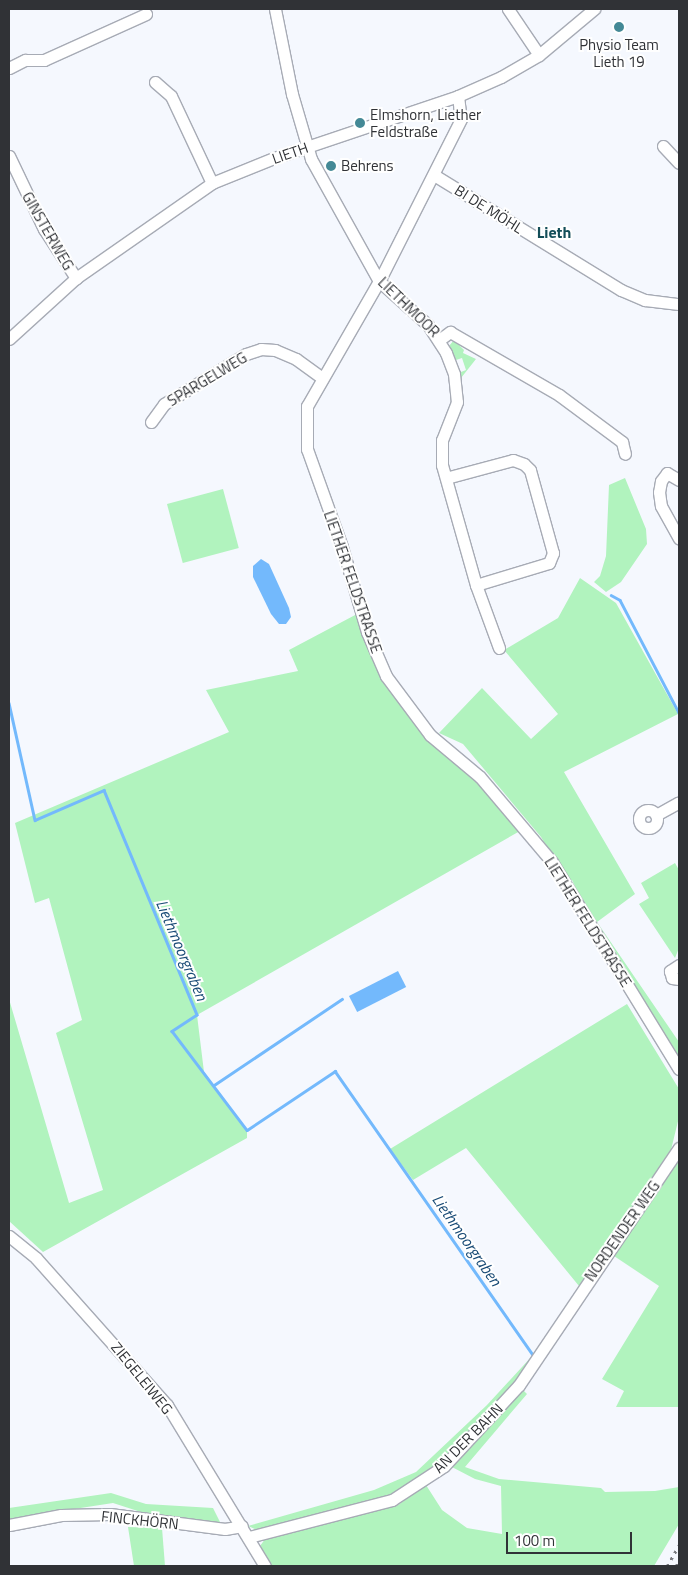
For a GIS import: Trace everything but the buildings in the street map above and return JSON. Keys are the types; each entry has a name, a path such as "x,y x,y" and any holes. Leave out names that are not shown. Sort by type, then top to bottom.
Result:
{"street":[{"name":"LIETHMOOR","path":"275,9 307,147 379,280 412,308 439,340 450,332 560,395 622,442 625,454"},
{"path":"508,9 539,55"},
{"name":"LIETH","path":"9,339 76,278 212,183 307,147 458,96 502,77 539,55 594,9"},
{"path":"9,68 25,60 44,60 146,14"},
{"path":"155,82 171,96 212,183"},
{"name":"LIETHER FELDSTRASSE","path":"458,96 461,119 434,175 379,280 307,406 306,449 342,547 367,632 386,676 430,735 480,777 552,862 679,1069"},
{"path":"664,146 679,164"},
{"name":"GINSTERWEG","path":"9,156 44,229 76,278"},
{"name":"BI DE MÖHL","path":"434,175 620,290 645,300 679,304"},
{"path":"439,340 454,374 457,390 454,413 440,450 476,584 499,648"},
{"name":"SPARGELWEG","path":"151,422 164,404 246,354 261,349 275,350 296,359 322,378"},
{"path":"446,478 513,460 524,464 530,470 553,553 549,563 476,584"},
{"path":"679,480 667,473 661,481 661,506 679,538"},
{"path":"656,815 679,802"},
{"path":"679,965 670,971 672,978 679,980"},
{"name":"NORDENDER WEG","path":"581,1290 679,1148"},
{"name":"ZIEGELEIWEG","path":"9,1236 36,1258 166,1405 249,1537 265,1566"},
{"name":"AN DER BAHN","path":"249,1537 392,1500 424,1482 444,1466 519,1385 581,1290"},
{"name":"FINCKHÖRN","path":"9,1525 61,1515 110,1514 225,1529 242,1526"}],"green space":[{"path":"454,340 464,350 463,353 476,359 461,378 461,372 466,370 462,358 456,360 449,346"},
{"path":"625,478 646,529 647,544 621,582 606,592 594,582 600,576 606,556 609,485"},
{"path":"223,489 239,548 183,563 167,504"},
{"path":"580,578 616,603 678,714 564,772 635,894 597,922 679,1042 679,1062 593,924 572,880 568,881 541,837 463,744 439,733 482,688 531,739 558,714 504,650 558,618"},
{"path":"357,614 379,673 402,708 425,737 483,788 520,831 197,1015 204,1072 247,1130 247,1138 43,1252 9,1221 9,999 69,1203 103,1190 56,1033 82,1020 49,898 35,903 15,823 229,732 206,690 298,671 289,650"},
{"path":"675,863 679,870 679,948 675,958 639,904 649,898 641,883"},
{"path":"627,1004 679,1089 679,1117 671,1150 579,1286 466,1148 413,1180 390,1149"},
{"path":"679,1160 679,1407 616,1407 624,1391 602,1379 659,1286 611,1254"},
{"path":"533,1355 494,1414 443,1460 393,1495 257,1530 248,1526 374,1490 416,1472 487,1405"},
{"path":"522,1389 527,1394 465,1467 499,1479 601,1488 605,1492 655,1491 679,1487 679,1524 654,1566 270,1566 260,1546 268,1535 398,1505 426,1485 442,1510 467,1528 502,1534 501,1486 475,1479 450,1466"},
{"path":"111,1493 146,1504 213,1508 221,1524 144,1513 113,1503 9,1519 9,1508"},
{"path":"128,1527 162,1528 165,1566 134,1566"}],"water":[{"path":"261,559 269,564 289,608 291,617 286,624 279,624 271,614 253,577 253,566"},
{"path":"398,971 406,987 357,1012 349,996"}],"waterway":[{"path":"611,595 620,600 679,713"},
{"name":"Liethmoorgraben","path":"9,703 35,820 104,790 197,1015 172,1031 247,1130 335,1071 533,1355"},
{"path":"214,1085 342,999"}],"railway":[{"path":"667,1566 679,1545"},
{"path":"676,1566 679,1561"}],"place":[{"name":"Physio Team Lieth 19","path":"619,27"},
{"name":"Elmshorn, Liether Feldstraße","path":"360,123"},
{"name":"Behrens","path":"331,166"}],"district":[{"name":"Lieth","path":"554,232"}]}
